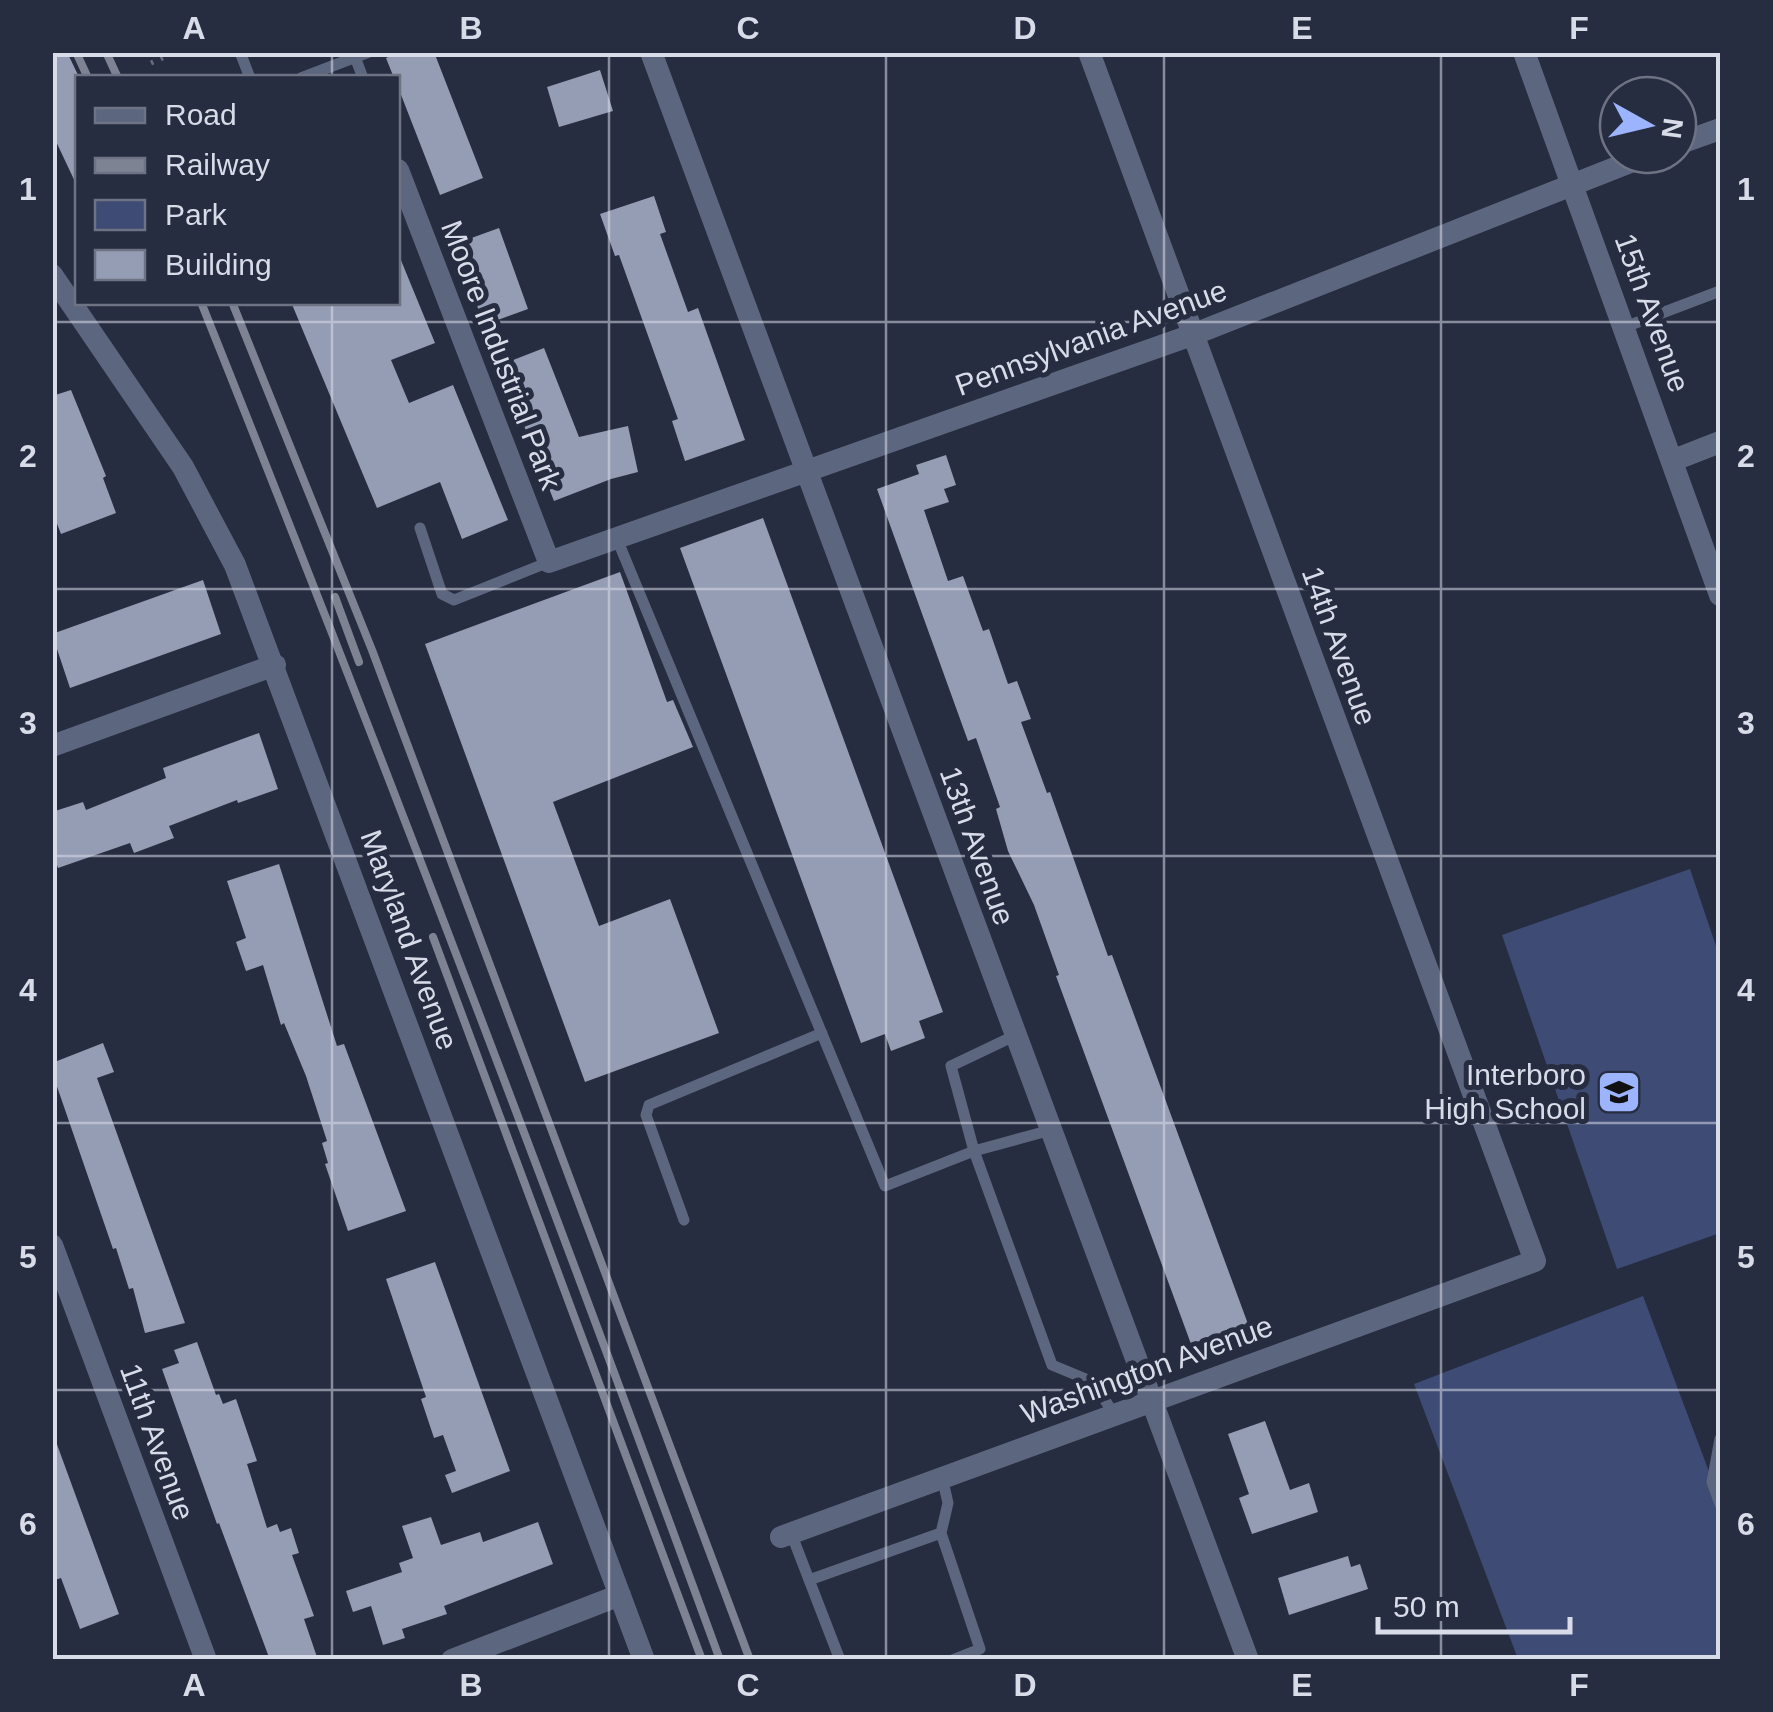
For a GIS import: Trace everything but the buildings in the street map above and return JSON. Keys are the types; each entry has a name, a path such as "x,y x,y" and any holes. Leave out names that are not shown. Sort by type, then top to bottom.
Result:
{"street":[{"name":"13th Avenue","path":"651,52 1248,1660"},
{"name":"14th Avenue","path":"1088,52 1535,1261"},
{"name":"15th Avenue","path":"1524,52 1720,591"},
{"name":"Pennsylvania Avenue","path":"549,562 1192,336 1598,173"},
{"name":"Moore Industrial Park","path":"400,175 549,562"},
{"name":"Maryland Avenue","path":"52,275 183,468 235,565 644,1660"},
{"path":"1674,460 1720,442"},
{"path":"52,746 275,665"},
{"name":"11th Avenue","path":"52,1245 206,1660"},
{"name":"Washington Avenue","path":"786,1535 1535,1261"},
{"path":"452,1660 620,1595"}],"lane":[{"path":"309,75 369,52"},
{"path":"355,58 362,75"},
{"path":"1625,326 1720,291"},
{"path":"420,528 442,594 454,600 549,562"},
{"path":"617,539 885,1186 974,1152 1051,1130"},
{"path":"684,1220 646,1115 649,1105 822,1033"},
{"path":"1016,1034 951,1066 974,1152 1052,1366 1092,1382 1114,1414"},
{"path":"1720,1439 1712,1482 1720,1504"},
{"path":"942,1477 948,1503 940,1533 980,1649 952,1660"},
{"path":"809,1580 940,1533"},
{"path":"786,1535 809,1580 840,1660"}],"path":[{"path":"151,63 176,52"}],"green space":[{"path":"1690,869 1720,958 1720,1233 1617,1269 1502,935"},
{"path":"1643,1296 1720,1501 1720,1654 1705,1660 1518,1659 1414,1384"}],"railway":[{"path":"76,52 87,75"},
{"path":"106,52 117,75"},
{"path":"202,305 466,979 720,1660"},
{"path":"233,305 372,650 750,1660"},
{"path":"335,597 359,662"},
{"path":"433,937 702,1660"}],"place":[{"name":"Interboro High School","path":"1619,1092"}]}
